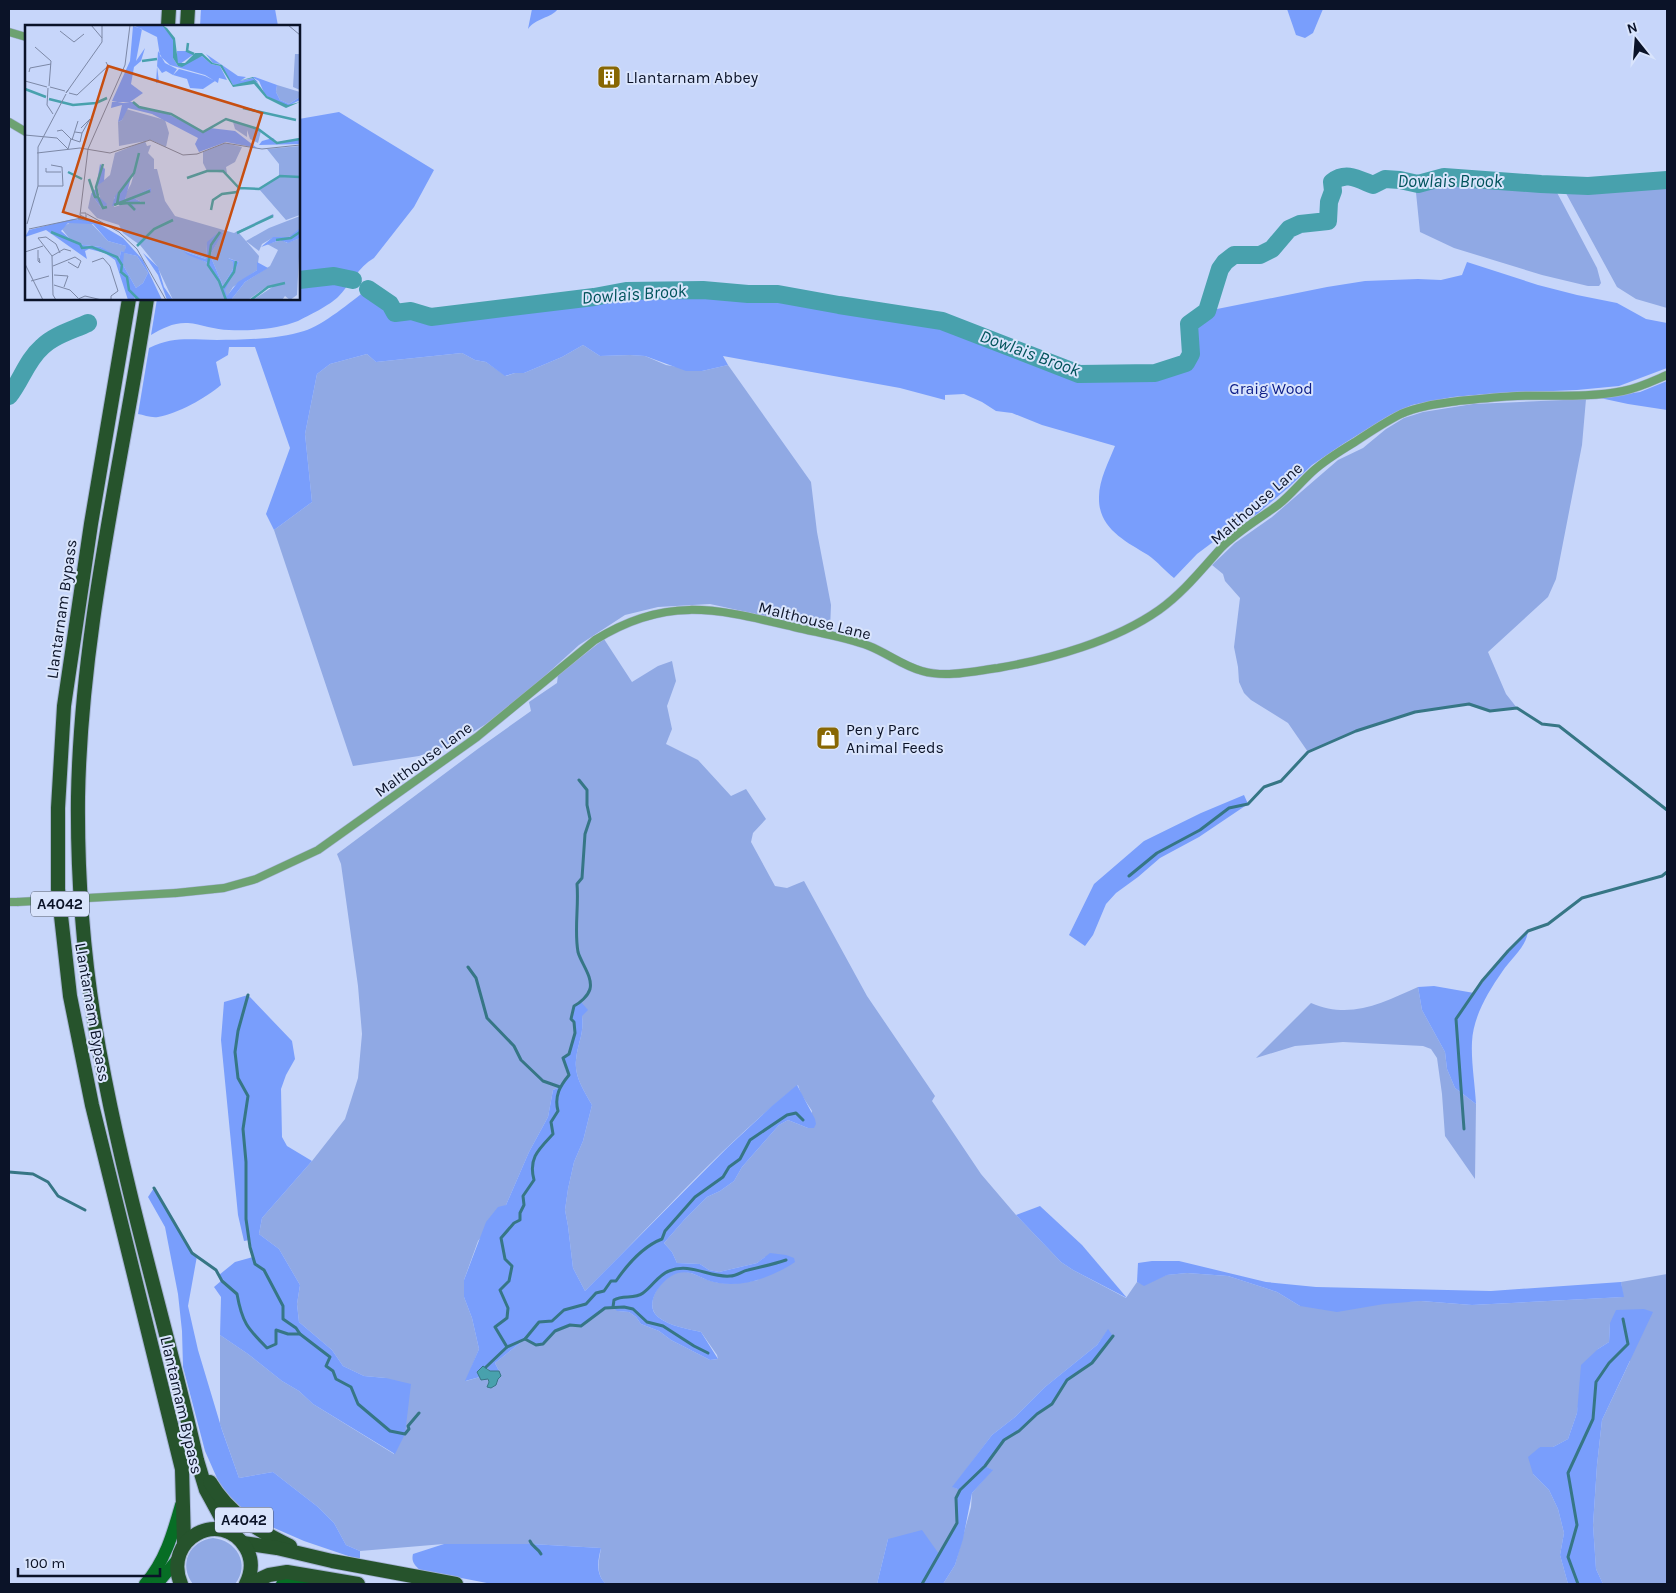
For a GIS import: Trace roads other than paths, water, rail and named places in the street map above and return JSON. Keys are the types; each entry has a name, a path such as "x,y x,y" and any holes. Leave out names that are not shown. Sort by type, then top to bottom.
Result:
{"highway":[{"path":"168,25 169,9"},
{"path":"186,25 188,9"},
{"name":"Llantarnam Bypass","path":"129,300 91,524 64,706 58,808 58,889 70,996 92,1105 182,1469 184,1544"},
{"name":"Llantarnam Bypass","path":"147,300 108,528 87,679 78,798 79,875 86,964 104,1078 119,1148 197,1460 206,1490 229,1532"},
{"name":"A4042","path":"197,1460 216,1492 235,1514 260,1532 313,1557"},
{"path":"181,1584 177,1572 177,1560 184,1544 204,1530 216,1529 229,1532 243,1543 251,1564 248,1584"},
{"name":"A4042","path":"243,1543 456,1584"},
{"path":"248,1584 269,1575 287,1572 358,1584"}],"main road":[{"path":"145,1584 161,1562 174,1532 183,1501"},
{"path":"157,1584 177,1560"},
{"path":"282,1584 311,1584"}],"street":[{"path":"9,32 25,37"},
{"path":"9,122 25,131"},
{"name":"Malthouse Lane","path":"13,902 176,893 224,888 256,879 318,850 477,736 596,640 609,632 644,617 664,612 711,610 844,638 869,646 922,671 939,674 1024,663 1103,639 1157,612 1178,595 1238,533 1280,503 1322,463 1382,424 1400,415 1434,404 1481,398 1546,397 1620,392 1667,375"}],"waterway":[{"name":"Dowlais Brook","path":"368,289 390,304 395,313 411,311 431,317 594,297 626,291 703,290 748,294 778,294 942,321 1079,374 1155,373 1186,363 1191,354 1189,324 1207,311 1220,269 1225,262 1234,255 1260,255 1272,249 1289,229 1300,224 1328,221 1329,202 1333,191 1332,182 1342,177 1352,177 1373,185 1385,179 1418,184 1444,177 1588,186 1667,180"},
{"name":"Dowlais Brook","path":"300,280 334,276 353,280"},
{"name":"Dowlais Brook","path":"9,396 32,358 42,347 58,336 88,323"},
{"path":"1129,876 1157,853 1200,830 1229,808 1248,804 1264,787 1281,781 1308,752 1356,731 1415,712 1469,704 1490,711 1517,708 1542,724 1559,726 1667,810"},
{"path":"507,1347 495,1327 507,1318 508,1308 500,1290 509,1281 512,1266 505,1259 501,1238 514,1223 520,1220 520,1213 524,1205 523,1196 534,1180 532,1166 536,1154 553,1134 551,1122 558,1111 557,1096 569,1075 563,1058 569,1054 575,1033 574,1022 571,1019 574,1006 584,999 590,989 590,980 578,952 576,935 577,884 582,878 585,834 590,819 587,805 587,790 579,780"},
{"path":"1464,1129 1456,1019 1482,981 1528,931 1548,924 1582,898 1662,876 1667,872"},
{"path":"468,967 476,978 487,1018 514,1046 521,1060 543,1081 560,1087"},
{"path":"248,995 238,1031 235,1052 238,1078 248,1096 243,1129 246,1162 246,1219 250,1247 255,1264 264,1270 283,1306 283,1319 296,1328 300,1334"},
{"path":"486,1367 507,1347 525,1339 539,1322 552,1321 564,1310 586,1304 596,1293 604,1291 611,1281 616,1281 636,1257 649,1246 662,1239 665,1231 695,1197 723,1177 729,1167 740,1159 750,1140 787,1115 796,1113 803,1120"},
{"path":"9,1172 33,1174 48,1182 58,1196 85,1210"},
{"path":"154,1188 192,1253 216,1270 222,1281 237,1294 246,1324 267,1348 276,1344 276,1330 288,1334 300,1334 330,1357 326,1366 333,1371 336,1379 351,1387 358,1404 390,1431 405,1434 409,1429 408,1426 419,1413"},
{"path":"613,1307 614,1300 617,1298 640,1295 669,1271 685,1268 715,1275 730,1276 786,1260"},
{"path":"525,1339 536,1345 543,1344 555,1331 570,1325 581,1326 605,1308 624,1307 633,1309 647,1322 663,1326 708,1353"},
{"path":"1578,1584 1568,1557 1577,1525 1568,1473 1593,1419 1596,1382 1609,1363 1628,1344 1623,1319"},
{"path":"922,1584 957,1523 956,1498 960,1490 985,1466 1004,1440 1019,1431 1037,1414 1052,1404 1067,1380 1092,1363 1113,1336"},
{"path":"530,1541 541,1554"}],"place":[{"name":"Llantarnam Abbey","path":"609,77"},
{"name":"Pen y Parc Animal Feeds","path":"828,738"}],"park label":[{"name":"Graig Wood","path":"1271,388"}]}
